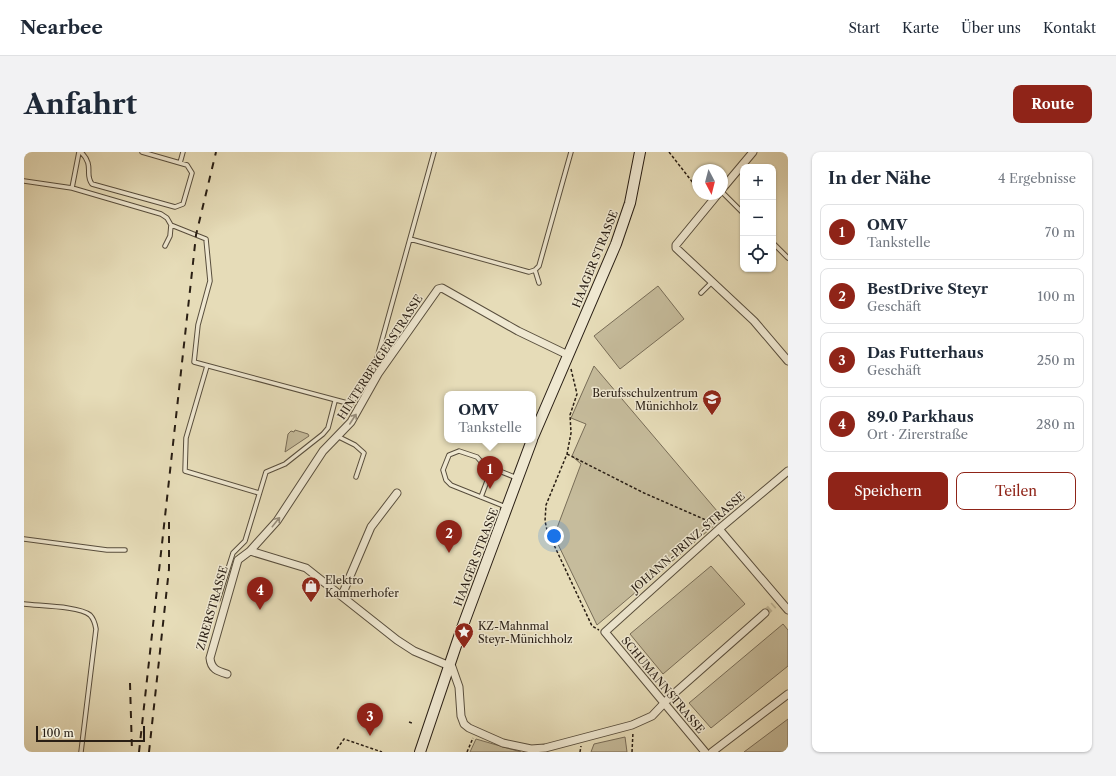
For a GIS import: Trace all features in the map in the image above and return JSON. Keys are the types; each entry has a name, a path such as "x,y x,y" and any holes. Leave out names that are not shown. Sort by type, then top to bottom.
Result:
{"main road":[{"name":"HAAGER STRASSE","path":"536,430 626,219 634,187 640,152"},
{"name":"HAAGER STRASSE","path":"420,752 449,665 531,443"}],"street":[{"path":"728,182 752,152"},
{"path":"713,200 676,246 754,321 788,361"},
{"name":"HINTERBERGERSTRASSE","path":"250,552 277,521 323,451 352,422 378,374 438,289 442,288 567,358"},
{"name":"JOHANN-PRINZ-STRASSE","path":"605,632 721,528 788,471"},
{"path":"342,595 371,527 397,493"},
{"path":"721,528 777,603 788,610"},
{"path":"250,552 306,568 397,640 414,651 449,665 454,670 457,677 461,716 464,724 474,732 516,746 531,748 545,748 632,725 652,716 765,613"},
{"name":"ZIRERSTRASSE","path":"227,674 214,669 210,661 211,649 235,566 238,560 250,552"},
{"name":"SCHUMANNSTRASSE","path":"605,632 705,752"},
{"path":"712,752 788,694"}],"lane":[{"path":"80,152 89,161 90,181 92,184 175,207 183,204 192,173 187,165 142,152"},
{"path":"72,188 80,152"},
{"path":"180,163 183,152"},
{"path":"171,225 206,239 210,281 198,325 194,362 335,401 352,404 374,366 434,152"},
{"path":"410,239 529,272 535,270 539,266 571,152"},
{"path":"24,181 72,188 161,214 167,218 171,225 170,236 165,246"},
{"path":"728,198 740,210"},
{"path":"776,246 788,258"},
{"path":"535,270 538,283"},
{"path":"701,293 712,282"},
{"path":"207,366 186,438 185,471 259,493"},
{"path":"218,600 233,553 245,540 267,470 285,464 326,431 335,401"},
{"path":"337,436 364,453 356,477"},
{"path":"507,508 451,485 446,480 443,470 449,456 459,451 477,457 484,464 518,478"},
{"path":"480,497 492,468"},
{"path":"24,539 108,550 125,550"},
{"path":"24,604 79,610 89,614 94,620 96,629 81,752"}],"path":[{"path":"669,152 692,182"},
{"path":"567,358 573,375 576,394 571,413 571,433 567,454 546,504 545,526 592,626 605,632"},
{"path":"567,454 644,493 721,528"},
{"path":"632,725 632,752"},
{"path":"467,752 474,732"},
{"path":"337,748 344,740 382,752"}],"shaded area":[{"path":"658,286 684,319 620,369 594,336"},
{"path":"594,366 723,518 597,625 554,536 581,464 572,456 586,424 571,418"},
{"path":"295,430 308,434 309,436 285,452 288,434 291,431 294,432"},
{"path":"711,566 745,604 663,674 630,634"},
{"path":"783,624 788,630 788,666 711,728 689,703"},
{"path":"788,719 788,752 744,752"},
{"path":"625,737 627,752 591,752 594,744"},
{"path":"476,739 521,752 470,752"}],"tunnel":[{"path":"765,613 774,605"}],"railway":[{"path":"139,752 196,235 216,152"},
{"path":"149,752 169,569 169,517"},
{"path":"130,683 132,752"}],"place":[{"name":"Berufsschulzentrum Münichholz","path":"712,416"},
{"name":"OMV","path":"490,489"},
{"name":"BestDrive Steyr","path":"449,553"},
{"name":"Elektro Kammerhofer","path":"311,603"},
{"name":"89.0 Parkhaus","path":"260,610"},
{"name":"KZ-Mahnmal Steyr-Münichholz","path":"464,649"},
{"name":"Das Futterhaus","path":"370,736"}]}
